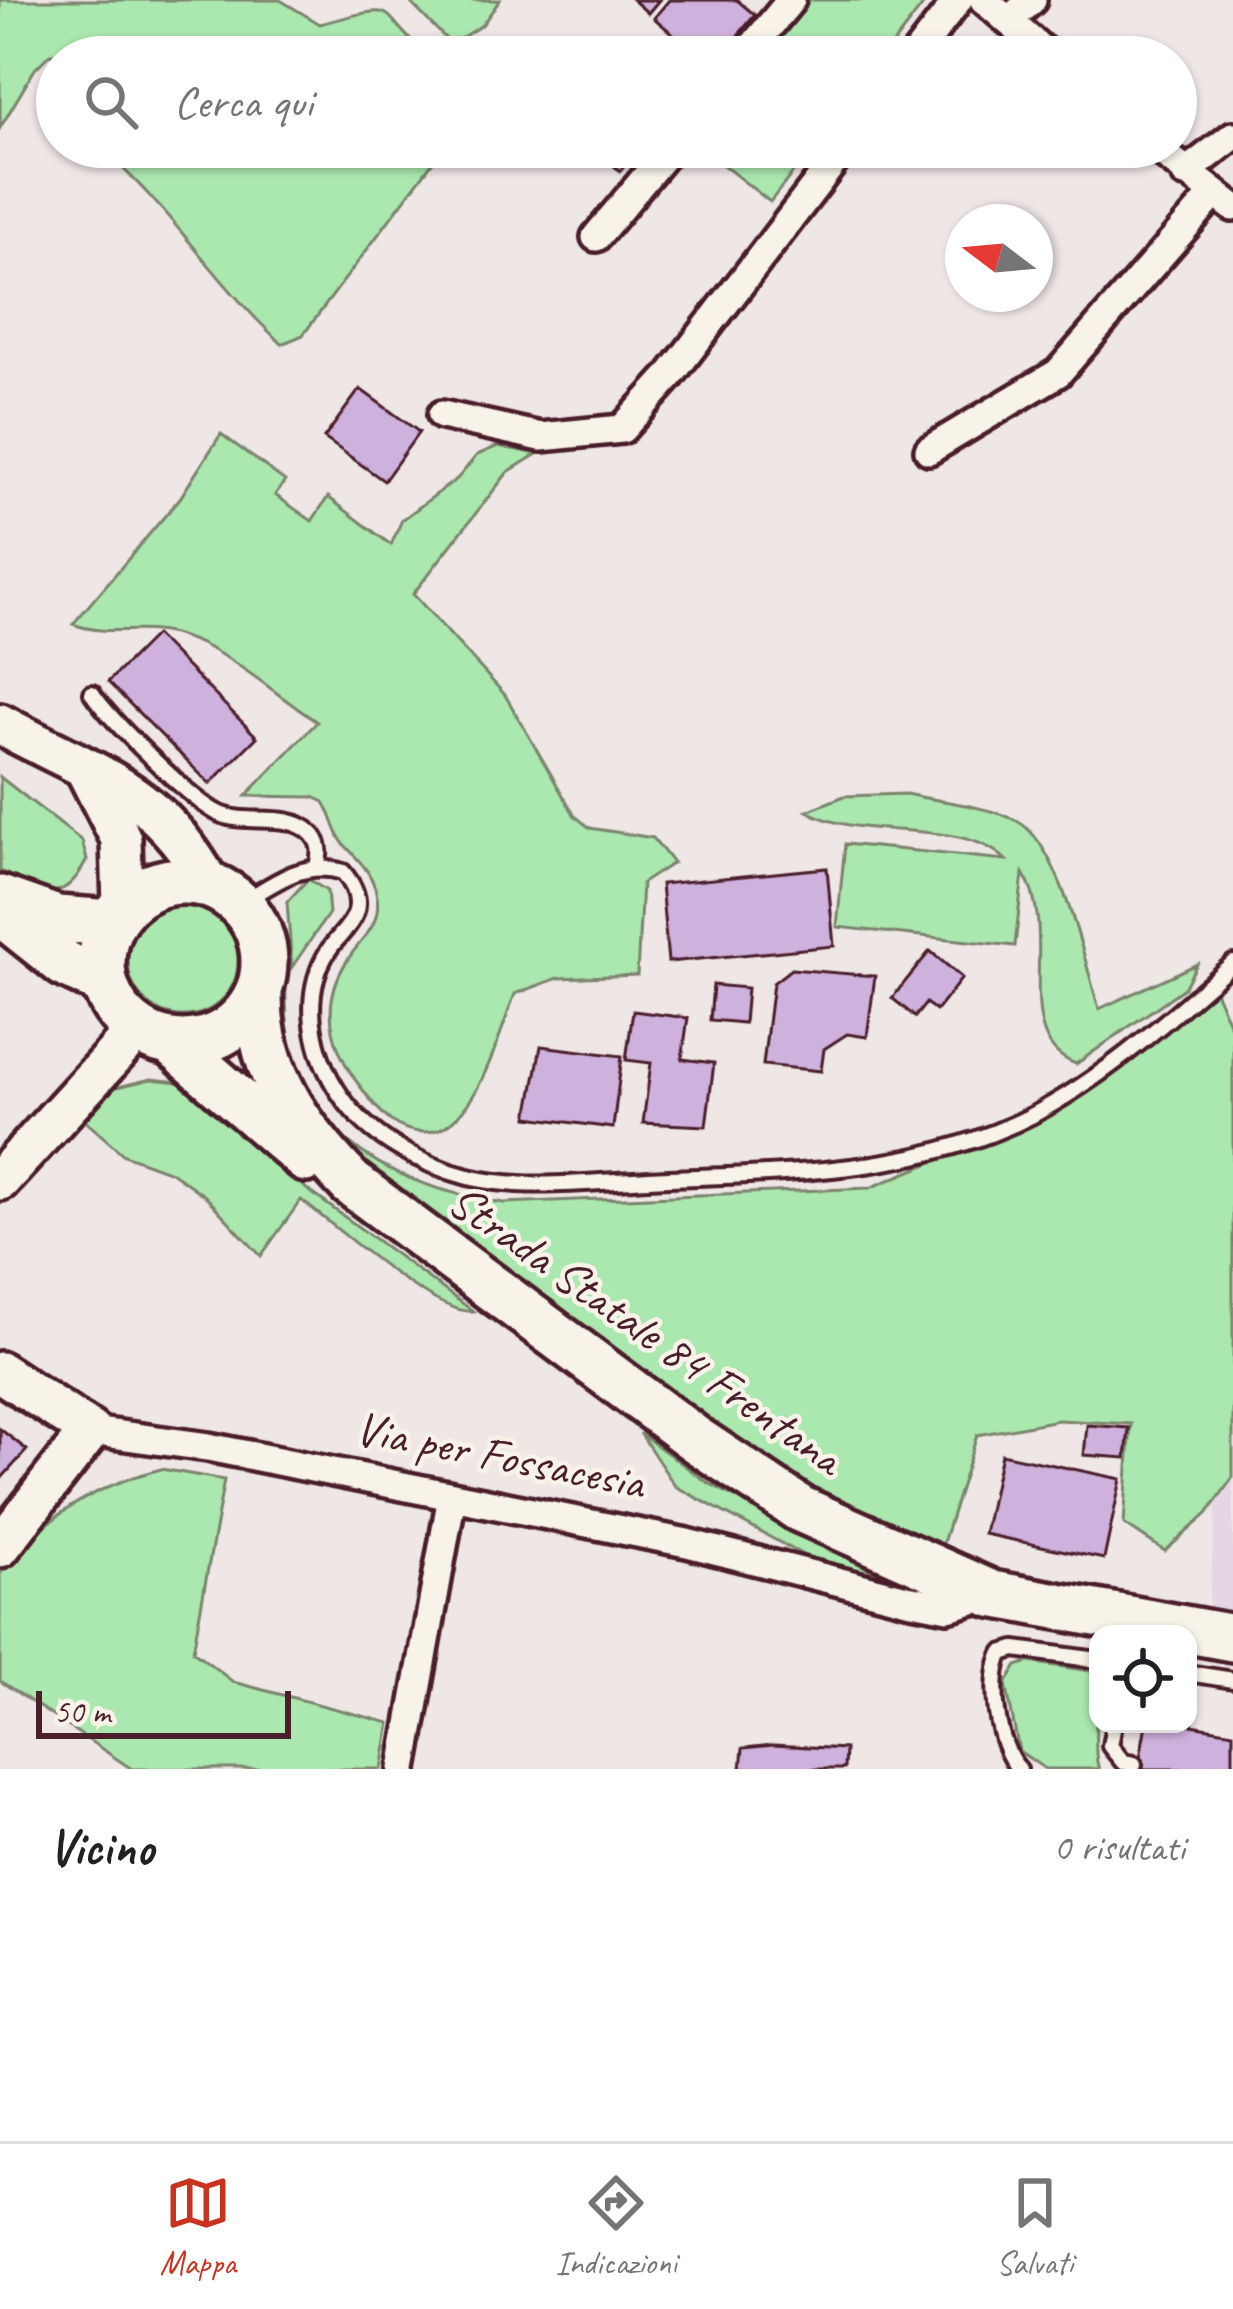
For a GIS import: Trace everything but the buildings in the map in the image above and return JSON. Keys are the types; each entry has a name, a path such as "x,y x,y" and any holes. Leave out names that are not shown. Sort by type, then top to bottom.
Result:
{"main road":[{"path":"190,880 225,894 262,942 259,991 229,1030 207,1040 154,1036 122,1017 104,982 103,951 117,914 154,885 190,880"},
{"path":"0,899 57,919 117,914"},
{"path":"0,912 65,964 104,982"},
{"name":"Strada Statale 84 Frentana","path":"259,991 260,1034 271,1071 310,1139 351,1184"},
{"name":"Strada Statale 84 Frentana","path":"154,1036 205,1067 279,1139 351,1184 527,1310 694,1439 800,1509 992,1594 1233,1639"}],"street":[{"path":"761,36 791,0"},
{"path":"930,36 958,0"},
{"path":"984,0 1026,36"},
{"path":"1009,21 1032,0"},
{"path":"1197,164 1233,136"},
{"path":"596,237 653,168"},
{"path":"442,415 541,437 622,429 669,377 829,168"},
{"path":"928,450 1058,374 1223,200 1179,168"},
{"path":"1185,173 1191,168"},
{"path":"0,724 138,796 225,894"},
{"path":"87,772 121,838 117,914"},
{"path":"0,1180 95,1077 154,1036"},
{"name":"Via per Fossacesia","path":"0,1372 90,1431 208,1448 687,1543 907,1599 948,1606 992,1594"},
{"path":"0,1546 90,1431"},
{"path":"403,1769 452,1496"}],"lane":[{"path":"92,693 218,813 284,821 311,833 320,846 317,866"},
{"path":"225,894 317,866 344,872 356,893 355,913 320,968 313,1007 318,1053 339,1094 358,1118 409,1154 470,1177 526,1185 826,1171 919,1158 1028,1118 1085,1084 1150,1036 1233,963"},
{"path":"1019,1769 1010,1760 1000,1720 994,1667 1002,1653 1015,1649 1089,1659"},
{"path":"1197,1674 1233,1680"},
{"path":"1112,1733 1110,1746 1123,1762 1134,1764"}],"shaded area":[{"path":"1233,1477 1233,1616 1208,1611 1217,1499"}],"green space":[{"path":"0,0 280,0 320,24 367,13 387,14 407,36 36,36 36,68 0,128"},
{"path":"408,0 500,0 482,25 464,36 443,36"},
{"path":"807,0 927,0 899,36 777,36"},
{"path":"428,168 303,335 282,344 124,170"},
{"path":"727,168 797,168 770,202"},
{"path":"221,434 285,481 275,495 312,521 328,497 391,545 402,520 458,478 477,455 498,446 537,454 508,472 413,594 505,695 575,816 590,828 653,838 673,863 642,883 637,975 558,978 515,994 483,1078 471,1099 442,1128 414,1131 391,1121 354,1077 336,1043 331,1007 334,989 377,913 375,887 368,873 340,839 324,802 313,797 246,796 317,722 230,660 192,640 160,632 98,630 73,624 180,498"},
{"path":"0,777 82,841 87,860 68,886 50,891 0,871"},
{"path":"906,794 991,811 1017,821 1032,834 1046,853 1069,906 1099,1009 1197,964 1184,988 1076,1064 1056,1051 1044,1032 1039,1009 1038,925 1034,897 1023,873 1015,946 837,927 845,844 1006,860 964,838 855,826 807,811 844,796"},
{"path":"308,879 327,891 329,913 292,967 287,902"},
{"path":"183,906 204,910 222,922 234,940 238,961 234,982 222,1000 204,1012 183,1016 162,1012 144,1000 132,982 128,961 132,940 144,922 162,910"},
{"path":"286,987 289,1035 301,1077 321,1112 347,1140 379,1163 417,1181 504,1203 870,1188 1028,1122 1097,1084 1214,989 1233,1032 1233,1477 1207,1514 1165,1551 1124,1524 1131,1424 1058,1420 977,1435 941,1549 804,1486 720,1434 403,1195 326,1130 289,1073 278,1011"},
{"path":"151,1079 188,1083 308,1190 473,1311 456,1309 411,1285 301,1200 261,1256 205,1196 171,1172 124,1155 81,1117 105,1090"},
{"path":"640,1433 707,1482 883,1577 818,1563 675,1486"},
{"path":"161,1469 224,1480 193,1651 233,1682 390,1723 382,1769 132,1769 0,1681 0,1574 34,1536 71,1507 112,1485"},
{"path":"1028,1662 1089,1671 1089,1733 1096,1733 1099,1769 1045,1769 1019,1751 1006,1684 1017,1666"}]}
